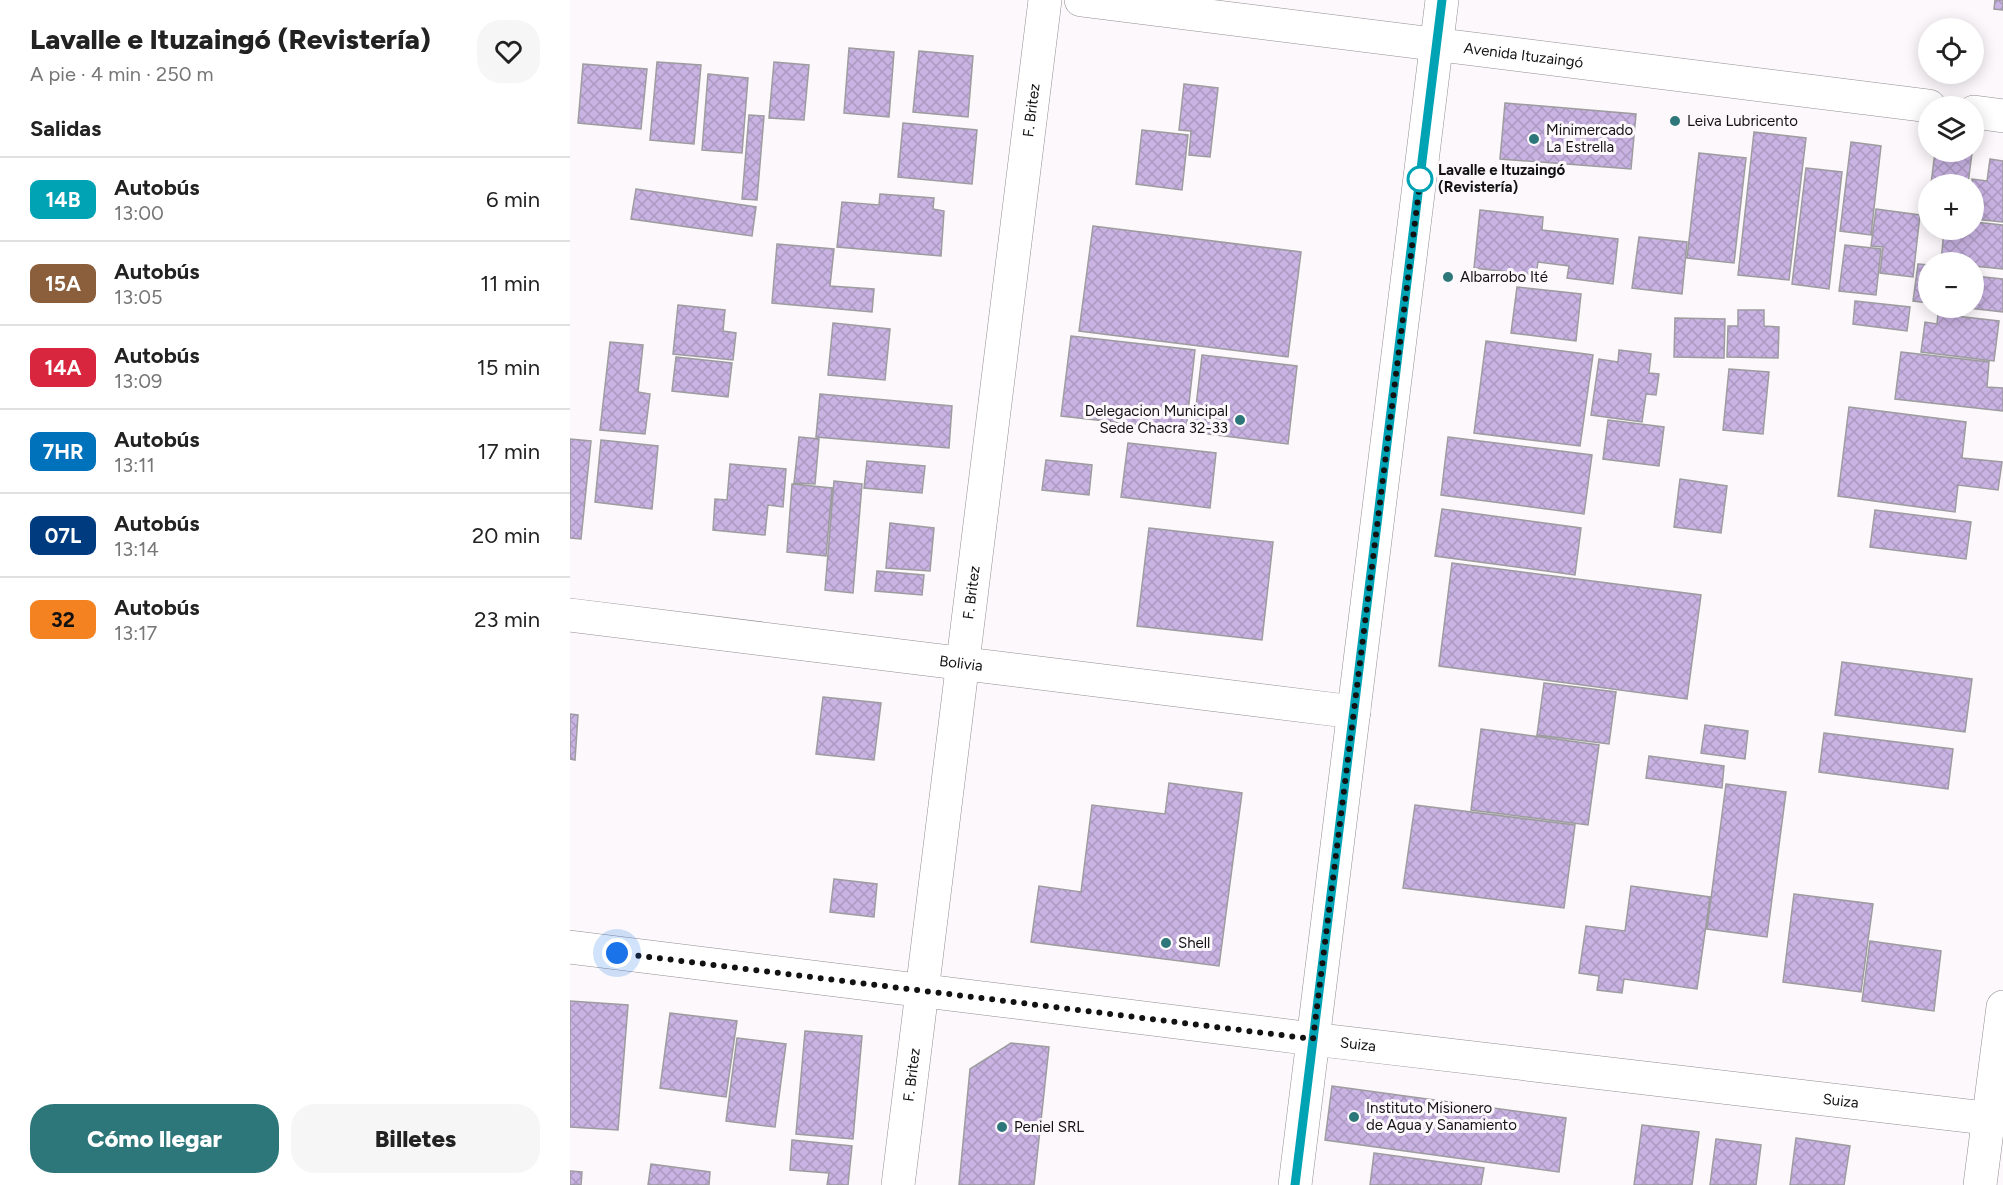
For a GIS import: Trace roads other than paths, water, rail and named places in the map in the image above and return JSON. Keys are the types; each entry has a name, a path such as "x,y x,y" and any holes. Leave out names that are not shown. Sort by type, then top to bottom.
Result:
{"street":[{"name":"F. Britez","path":"898,1185 1045,0"},
{"name":"Avenida Ituzaingó","path":"1081,0 1918,105"},
{"path":"1295,1185 1442,0"},
{"path":"1984,113 2003,116"},
{"name":"Bolivia","path":"570,615 1354,712"},
{"name":"Suiza","path":"570,947 1313,1039 1996,1119"},
{"path":"1980,1185 1996,1119 2003,1007"}],"place":[{"name":"Leiva Lubricento","path":"1675,121"},
{"name":"Minimercado La Estrella","path":"1534,139"},
{"name":"Lavalle e Ituzaingó (Revistería)","path":"1420,179"},
{"name":"Albarrobo Ité","path":"1448,277"},
{"name":"Delegacion Municipal Sede Chacra 32-33","path":"1240,420"},
{"name":"Shell","path":"1166,943"},
{"name":"Instituto Misionero de Agua y Sanamiento","path":"1354,1117"},
{"name":"Peniel SRL","path":"1002,1127"}]}
